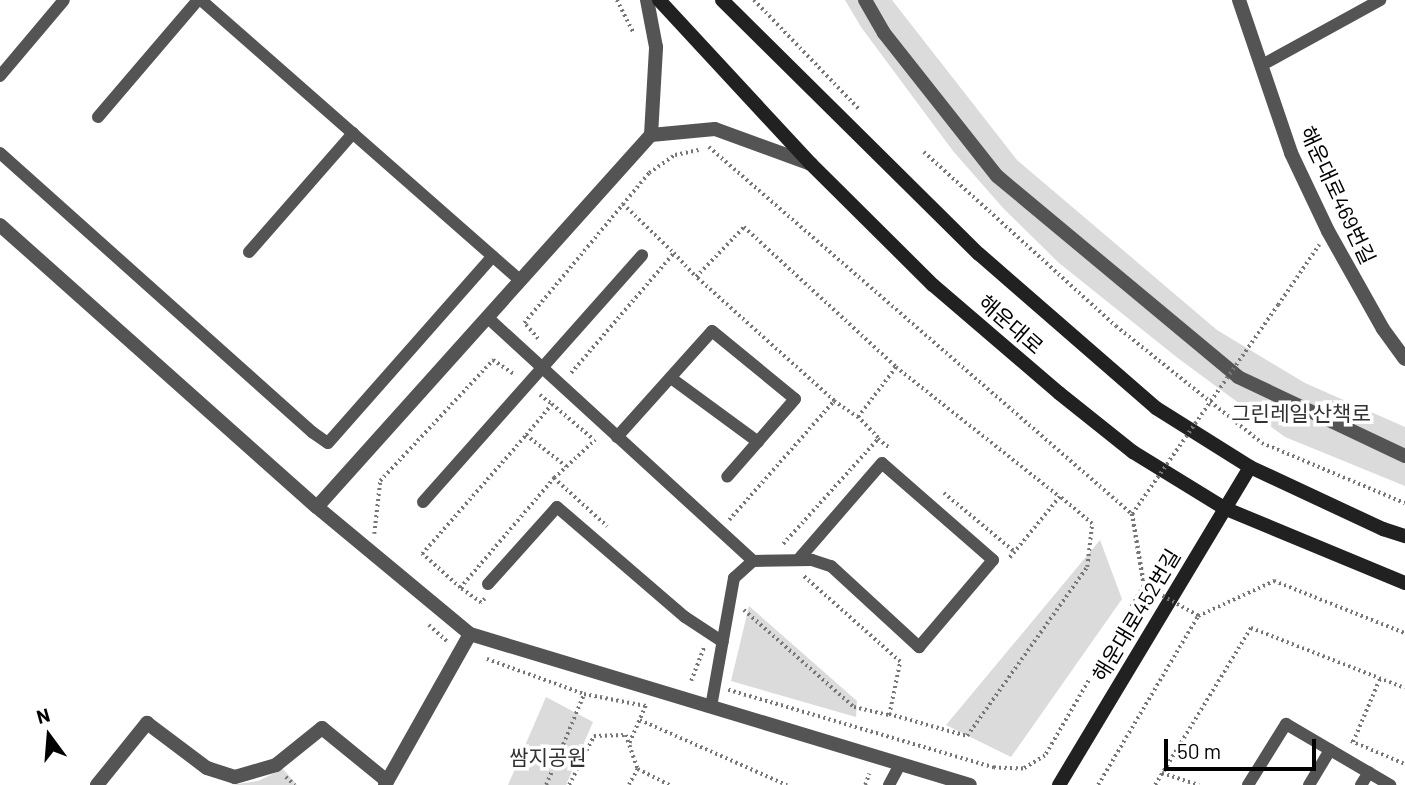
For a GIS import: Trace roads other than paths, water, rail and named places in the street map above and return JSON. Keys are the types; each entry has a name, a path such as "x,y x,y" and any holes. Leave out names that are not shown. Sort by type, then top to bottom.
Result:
{"main road":[{"name":"해운대로","path":"659,0 811,164 933,285 1059,393 1133,452 1224,508 1405,583"},
{"name":"해운대로","path":"722,0 979,254 1156,408 1250,467 1383,529 1405,536"},
{"name":"해운대로452번길","path":"1059,785 1250,467"}],"street":[{"path":"317,507 650,135 656,47 647,0"},
{"path":"865,0 884,33 997,176 1238,377 1405,456"},
{"name":"해운대로469번길","path":"1240,0 1291,153 1328,232 1382,330 1405,359"},
{"path":"650,135 715,129 811,164"},
{"path":"0,225 317,507 470,634 970,785"},
{"path":"97,785 147,723 207,768 235,777 276,765 322,728 386,783 470,634"}],"lane":[{"path":"0,76 64,0"},
{"path":"98,117 200,0 520,280"},
{"path":"1262,65 1380,0"},
{"path":"249,252 353,133"},
{"path":"0,153 312,432 328,443 493,256"},
{"path":"424,502 642,255"},
{"path":"486,317 753,561"},
{"path":"617,437 712,331 794,399 727,477"},
{"path":"671,378 758,442"},
{"path":"711,707 734,578 753,561 812,560 831,566 919,647 993,560 882,463 798,560"},
{"path":"488,584 556,507 685,617 723,642"},
{"path":"1248,785 1286,724 1390,785"},
{"path":"1309,785 1330,750"},
{"path":"889,785 900,764"},
{"path":"1361,785 1368,772"}],"park label":[{"name":"그린레일 산책로","path":"1301,413"},
{"name":"쌈지공원","path":"548,757"}]}
